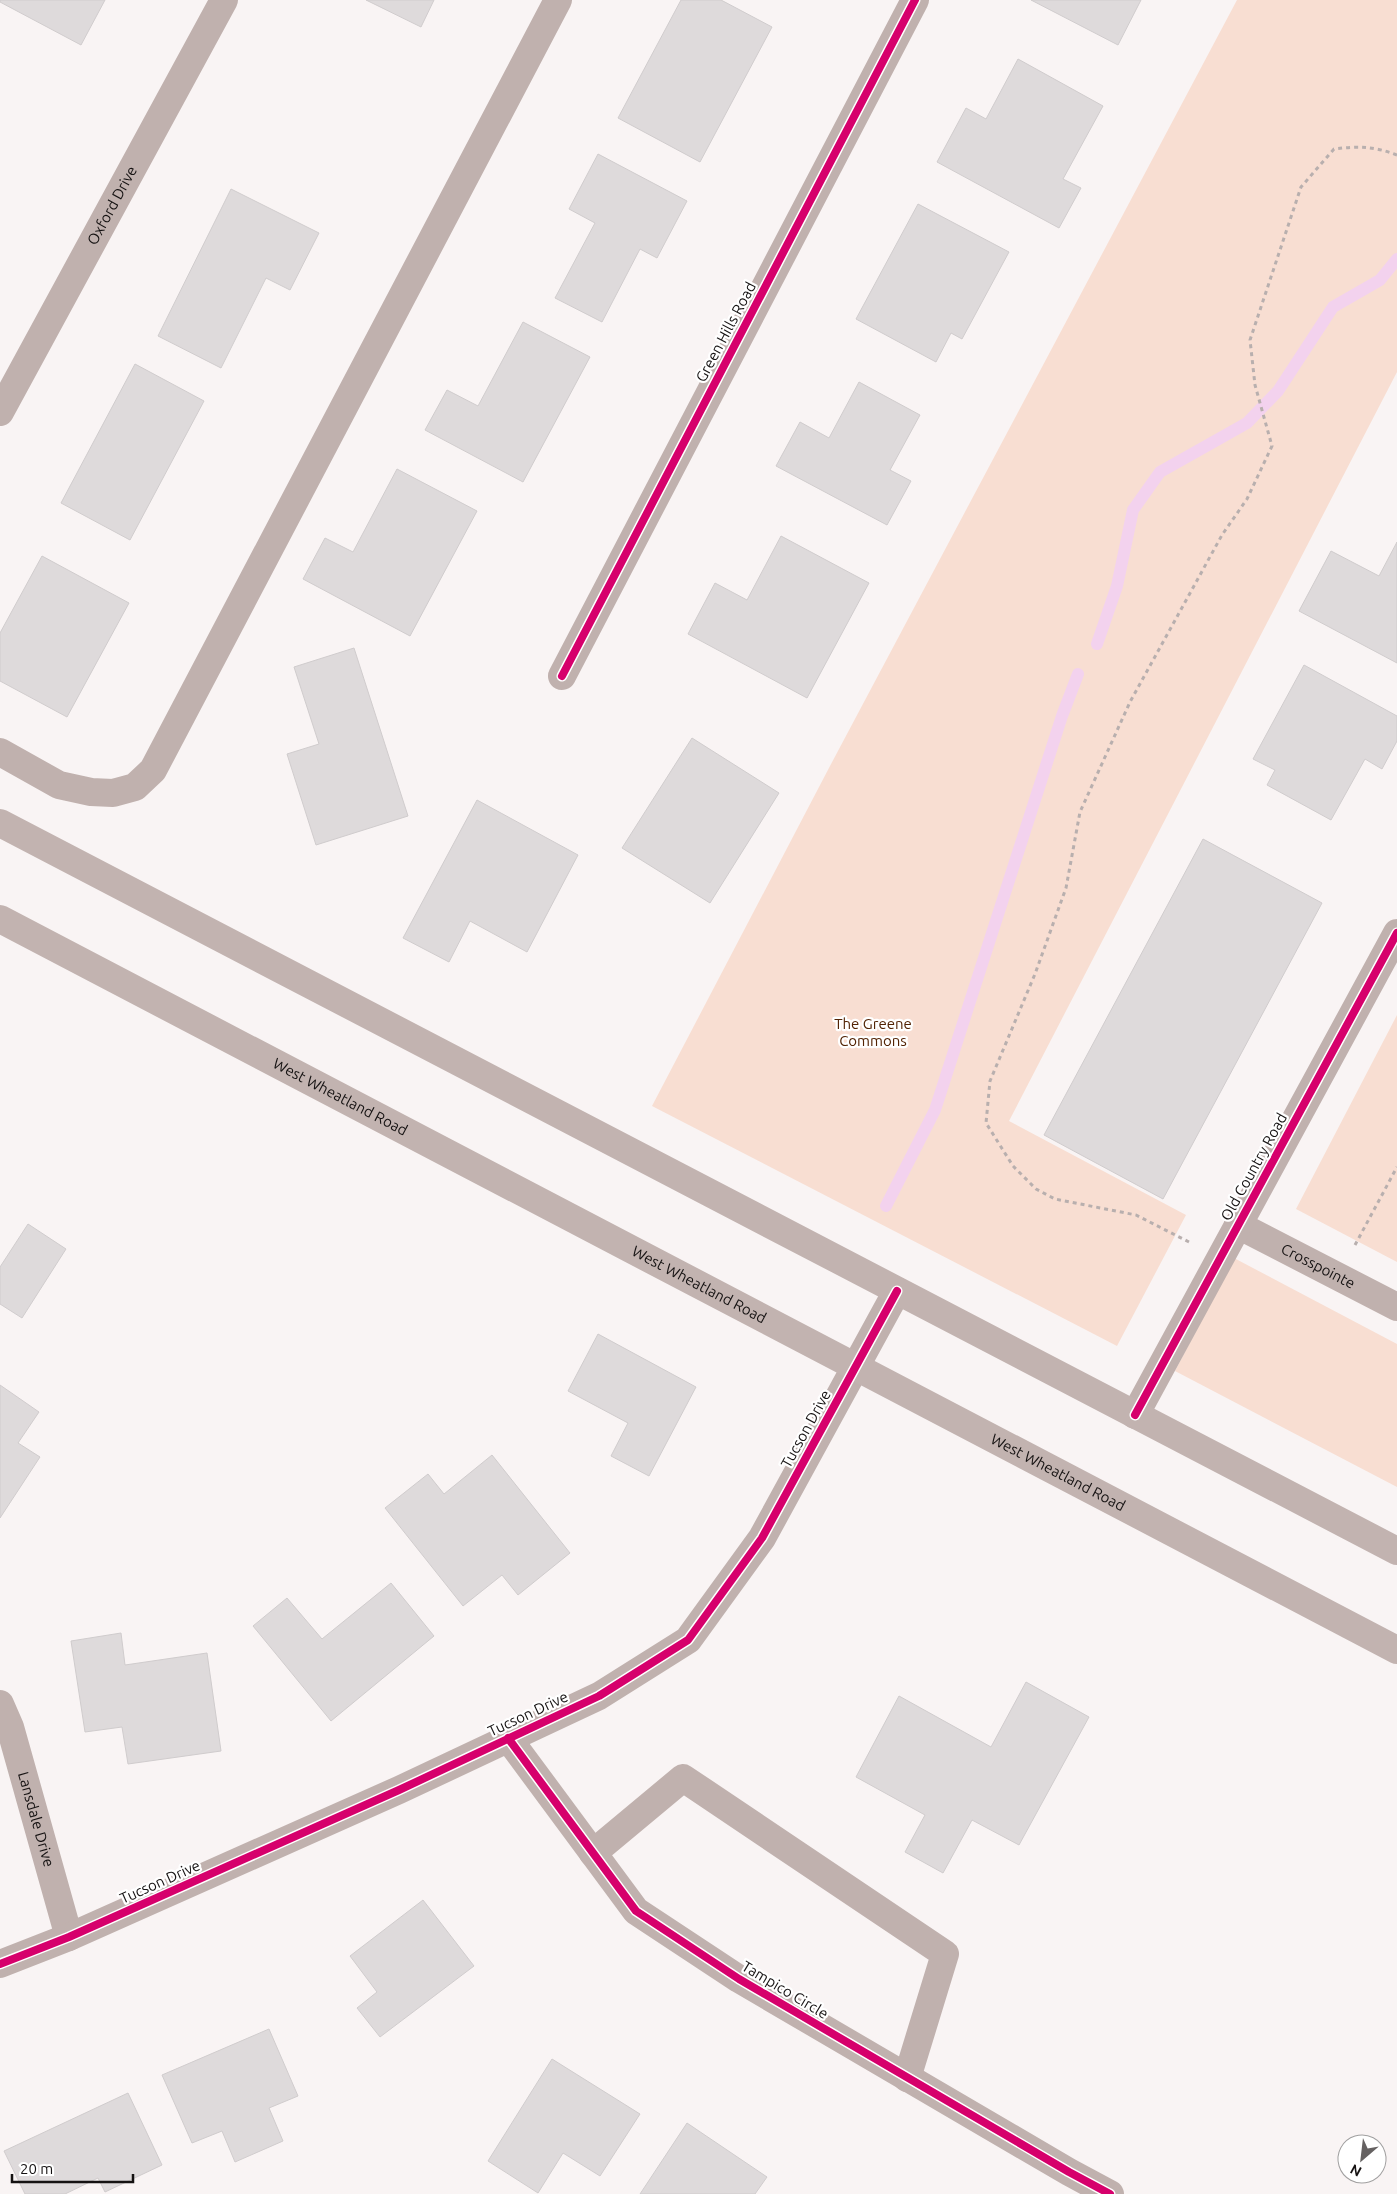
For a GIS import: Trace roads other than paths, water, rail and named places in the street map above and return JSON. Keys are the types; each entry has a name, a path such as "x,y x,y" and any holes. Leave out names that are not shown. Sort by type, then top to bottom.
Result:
{"main road":[{"path":"0,823 1397,1551"},
{"name":"West Wheatland Road","path":"0,920 1397,1650"}],"street":[{"name":"Oxford Drive","path":"0,412 7,385 224,0"},
{"path":"0,752 59,785 91,792 113,793 135,787 153,770 558,0"},
{"name":"Green Hills Road","path":"562,676 905,3"},
{"name":"Old Country Road","path":"1135,1415 1397,933"},
{"name":"Crosspointe","path":"1238,1225 1397,1307"},
{"name":"Tucson Drive","path":"0,1964 69,1937 399,1790 599,1696 688,1640 762,1538 897,1291"},
{"name":"Lansdale Drive","path":"0,1704 10,1727 69,1937"},
{"name":"Tampico Circle","path":"508,1738 636,1911 739,1979 1110,2194"},
{"path":"593,1853 683,1778 945,1954 907,2078"}],"waterway":[{"path":"1097,644 1117,586 1133,510 1160,472 1247,423 1278,391 1333,307 1380,280 1397,259"},
{"path":"886,1206 935,1110 1062,716 1078,674"}],"park label":[{"name":"The Greene Commons","path":"873,1032"}]}
